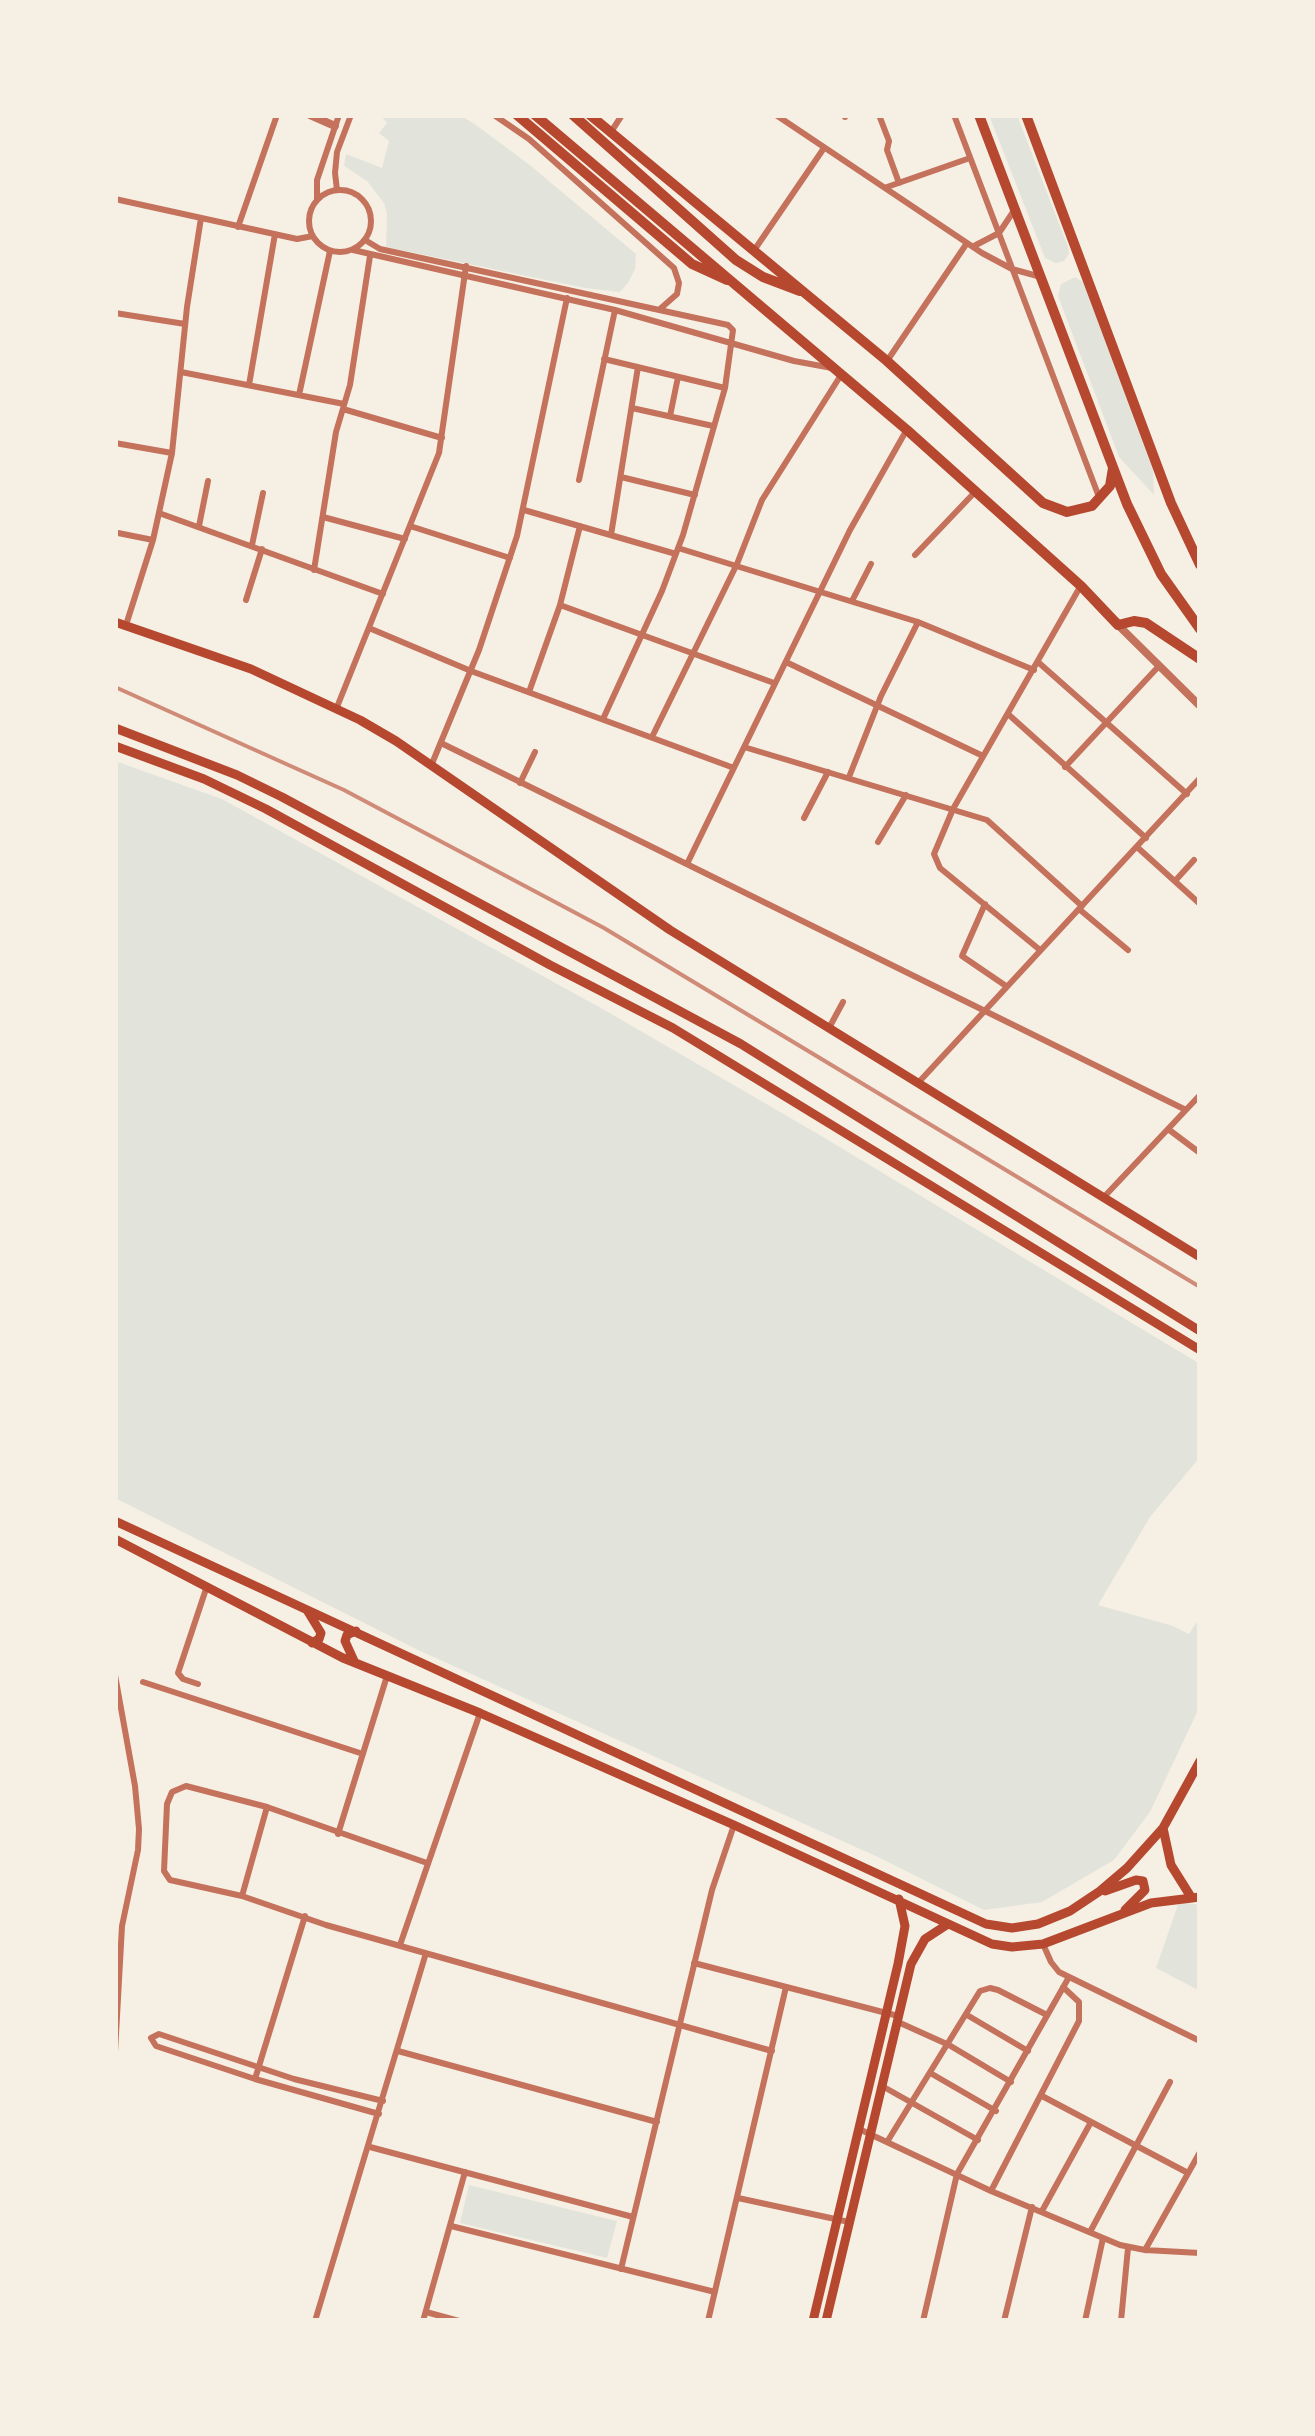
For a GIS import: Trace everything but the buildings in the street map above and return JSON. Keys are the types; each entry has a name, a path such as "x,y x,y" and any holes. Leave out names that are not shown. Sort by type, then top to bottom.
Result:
{"main road":[{"path":"517,115 692,264 733,282"},
{"path":"535,115 976,491 1118,625 1146,623 1200,659"},
{"path":"980,115 1145,545 1200,630"},
{"path":"1026,115 1165,487 1200,565"},
{"path":"581,116 611,132 755,249 1050,508 1076,512 1100,500 1110,486 1113,468"},
{"path":"581,116 736,260 763,277 806,292"},
{"path":"115,622 251,669 337,708 396,741 670,930 1200,1258"},
{"path":"115,728 237,775 742,1044 1200,1331"},
{"path":"115,746 230,791 673,1028 1199,1347"},
{"path":"230,791 237,775"},
{"path":"401,880 409,867"},
{"path":"567,973 573,956"},
{"path":"872,1151 884,1132"},
{"path":"115,1521 986,1924 1012,1928 1038,1924 1100,1892 1164,1828 1200,1761"},
{"path":"115,1539 355,1663 734,1825 992,1944 1012,1948 1043,1944 1123,1912 1164,1900 1197,1896"},
{"path":"306,1610 321,1633 312,1643"},
{"path":"355,1663 345,1641 347,1635 356,1631"},
{"path":"1164,1828 1171,1865 1197,1896"},
{"path":"1100,1892 1143,1880 1145,1890 1123,1912"},
{"path":"813,2321 905,1926 899,1899"},
{"path":"826,2321 916,1951 936,1930 948,1924"}],"street":[{"path":"238,227 277,115"},
{"path":"310,115 336,126"},
{"path":"339,115 317,180 317,201 309,222 313,236 330,251 352,250 566,298 838,371 762,500 737,564 652,737"},
{"path":"337,190 337,152 350,115"},
{"path":"494,115 674,268 677,294 660,310"},
{"path":"611,132 622,115"},
{"path":"776,115 970,244 1012,268 1041,278"},
{"path":"879,115 890,141 887,149 899,183"},
{"path":"954,115 1100,500"},
{"path":"755,249 824,148"},
{"path":"885,188 970,158"},
{"path":"317,201 337,190 353,193 369,210 371,225 365,240 352,250"},
{"path":"115,200 298,239 313,236"},
{"path":"887,361 970,244 999,233 1015,209"},
{"path":"126,625 160,513 172,453 201,218"},
{"path":"249,386 275,234"},
{"path":"365,240 380,249 728,324 734,333 725,388 677,551 603,719"},
{"path":"299,395 330,251"},
{"path":"314,570 370,256"},
{"path":"337,708 442,438 466,266"},
{"path":"431,766 470,670 524,510 566,298"},
{"path":"579,480 615,310"},
{"path":"115,314 185,324"},
{"path":"604,359 725,388"},
{"path":"611,535 638,367"},
{"path":"181,372 299,395 442,438"},
{"path":"670,416 678,377"},
{"path":"632,408 714,426"},
{"path":"688,864 876,479 906,430"},
{"path":"115,443 172,453"},
{"path":"621,477 694,495"},
{"path":"199,526 208,481"},
{"path":"915,555 976,491"},
{"path":"252,545 262,493"},
{"path":"524,510 737,564 918,622 1034,670"},
{"path":"160,513 382,594"},
{"path":"322,517 404,539"},
{"path":"410,526 510,558"},
{"path":"529,692 560,605 580,526"},
{"path":"118,532 152,540"},
{"path":"246,600 262,549"},
{"path":"852,601 870,564"},
{"path":"1040,950 935,863 934,854 953,809 1081,586"},
{"path":"560,605 774,683"},
{"path":"848,777 876,705 918,622"},
{"path":"1118,625 1200,706"},
{"path":"368,628 734,768"},
{"path":"786,662 984,756"},
{"path":"1038,662 1187,794"},
{"path":"1065,766 1158,667"},
{"path":"1008,714 1146,838"},
{"path":"441,743 1186,1110"},
{"path":"744,748 987,820 1128,950"},
{"path":"520,783 535,752"},
{"path":"804,818 828,772"},
{"path":"918,1084 1200,778"},
{"path":"878,842 906,794"},
{"path":"1138,846 1200,904"},
{"path":"1175,881 1194,860"},
{"path":"984,904 962,956 1006,986"},
{"path":"828,1029 843,1002"},
{"path":"1104,1198 1200,1095"},
{"path":"1168,1129 1200,1154"},
{"path":"198,1684 183,1679 178,1670 208,1584"},
{"path":"115,1675 136,1786 139,1829 122,1926 115,2052"},
{"path":"338,1834 387,1676"},
{"path":"143,1682 362,1754"},
{"path":"400,1945 480,1714"},
{"path":"427,1863 267,1806 186,1786 172,1792 166,1804 167,1878 242,1896 426,1953 772,2051"},
{"path":"242,1896 267,1806"},
{"path":"621,2268 721,1856 734,1825"},
{"path":"255,2079 305,1916"},
{"path":"1043,1944 1050,1962 1069,1977 1200,2042"},
{"path":"315,2321 426,1953"},
{"path":"694,1963 886,2012 1012,2082"},
{"path":"923,2321 958,2174 1069,1977"},
{"path":"708,2321 786,1987"},
{"path":"992,2190 1080,2021 1079,2002 1063,1987"},
{"path":"887,2142 980,1991 990,1988 1047,2015"},
{"path":"967,2014 1028,2052"},
{"path":"379,2114 156,2046 151,2038 159,2034 383,2101"},
{"path":"398,2051 657,2122"},
{"path":"932,2074 996,2111"},
{"path":"1090,2232 1170,2082"},
{"path":"882,2086 978,2140"},
{"path":"1042,2096 1188,2173"},
{"path":"1042,2211 1091,2122"},
{"path":"858,2129 1128,2247 1200,2252"},
{"path":"370,2147 633,2218"},
{"path":"1145,2250 1200,2152"},
{"path":"459,2321 424,2317 465,2172"},
{"path":"738,2198 849,2222"},
{"path":"1004,2321 1032,2207"},
{"path":"451,2226 715,2292"},
{"path":"1085,2321 1103,2238"},
{"path":"1121,2321 1128,2247"}],"shaded area":[{"path":"380,115 460,115 476,125 636,254 635,269 628,283 620,292 585,288 386,247 384,203 367,181 344,166 346,154 382,168 389,141 379,133 387,123"},
{"path":"989,115 1017,115 1068,247 1064,261 1056,263 1045,258"},
{"path":"1075,277 1083,282 1153,470 1154,495 1119,457 1058,296 1061,284"},
{"path":"115,761 222,799 608,1012 1200,1364 1200,1457 1150,1517 1098,1605 1189,1634 1200,1617 1200,1706 1150,1812 1114,1860 1042,1902 984,1910 880,1858 418,1650 115,1498"},
{"path":"1179,1902 1200,1905 1200,1991 1156,1968"},
{"path":"469,2185 617,2221 607,2258 460,2223"}],"railway":[{"path":"115,687 344,790 604,928 1200,1287"}]}
